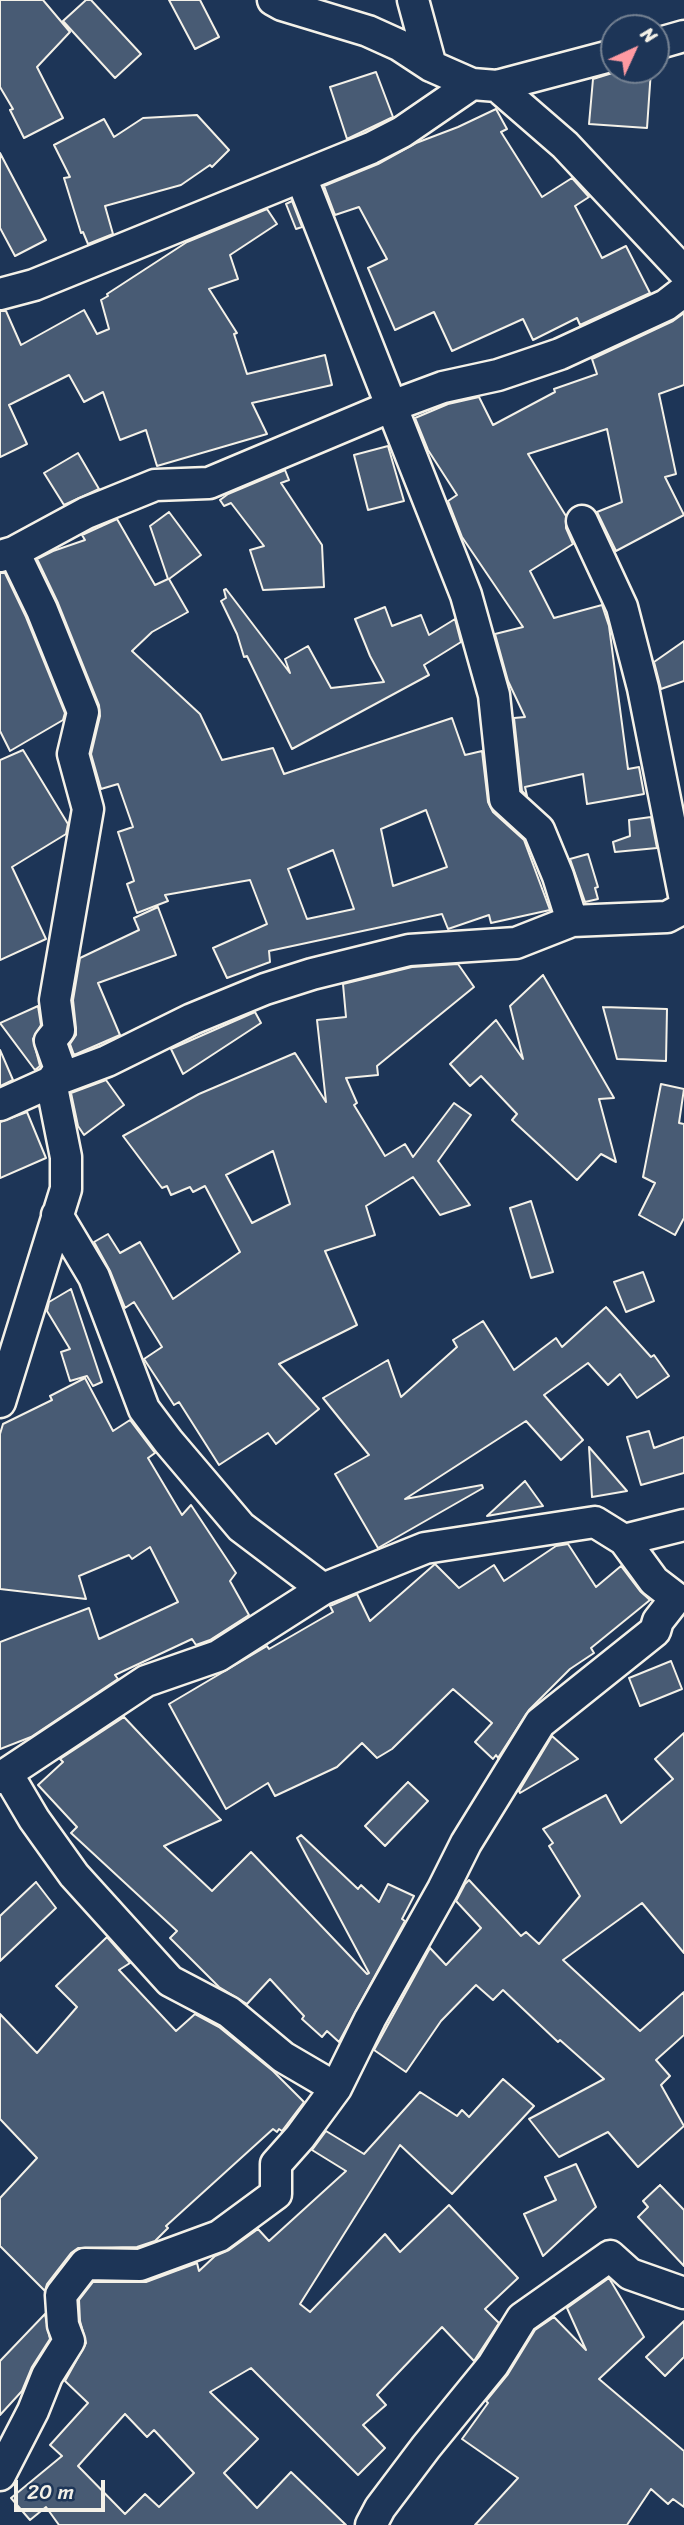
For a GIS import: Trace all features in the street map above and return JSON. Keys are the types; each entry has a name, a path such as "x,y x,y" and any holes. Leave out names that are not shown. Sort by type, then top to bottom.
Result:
{"street":[{"path":"273,0 368,31 399,45 431,66 485,85 565,145 684,272"},
{"path":"413,0 431,66"},
{"path":"0,294 34,285 301,177 391,138 485,85 600,58"},
{"path":"301,177 466,595 494,695 505,799 539,830 558,876 572,921"},
{"path":"0,1402 66,1189 66,1157 51,1082 60,1069 50,1041 59,1030 55,1000 88,808 73,754 83,712 42,610 7,554 86,513 155,485 209,484 443,387 498,375 561,354 666,305 684,290"},
{"path":"582,521 622,607 643,688 684,895"},
{"path":"0,1105 265,989 312,974 409,950 516,943 572,921 667,917 684,908"},
{"path":"57,1215 94,1277 144,1409 242,1527 323,1589"},
{"path":"0,2475 33,2411 47,2376 69,2342 63,2325 61,2295 85,2264 140,2265 219,2235 276,2194 276,2164 300,2137 336,2088 370,2019 466,1843 540,1723 654,1631 658,1621 676,1598 654,1581 624,1540 596,1522 425,1548 323,1589 218,1656 146,1681 4,1776 74,1875 170,1981 229,2012 283,2057 336,2088"},
{"path":"624,1540 684,1525"},
{"path":"371,2525 380,2508 426,2447 493,2365 522,2318 610,2256 630,2274 684,2293"}],"building":[{"path":"0,0 43,0 70,32 37,67 63,118 24,138 10,110 13,109 0,87"},
{"path":"86,0 91,0 141,54 115,78 63,21"},
{"path":"169,0 200,0 219,37 195,49"},
{"path":"376,72 393,117 347,139 330,87"},
{"path":"600,77 600,84 650,84 647,128 589,124 593,79"},
{"path":"496,109 507,129 501,132 542,197 572,178 589,197 575,206 602,258 626,246 650,293 580,325 577,318 533,340 523,319 452,351 434,312 395,330 368,268 387,259 359,207 335,215 324,186"},
{"path":"197,115 229,150 212,167 210,165 181,185 105,206 113,234 88,244 83,232 81,233 64,178 70,177 54,145 104,119 114,137 143,118"},
{"path":"0,153 46,240 15,256 0,228"},
{"path":"292,201 302,227 296,229 286,204"},
{"path":"267,209 277,224 230,255 238,279 209,289 237,333 234,334 247,374 325,355 332,385 252,403 267,434 157,466 146,430 120,440 103,392 84,402 69,375 9,405 27,444 0,457 0,311 6,311 21,345 84,310 97,334 109,329 101,300 108,296 107,294 187,242"},
{"path":"684,313 684,385 659,394 676,474 665,477 684,515 616,551 597,512 622,502 607,429 528,454 566,516 566,528 573,544 530,571 554,618 602,605 609,626 628,769 639,767 644,794 587,804 583,774 525,787 527,796 522,791 514,718 525,717 508,681 495,634 523,627 462,537 448,501 457,495 428,450 415,418 448,404 479,397 493,425 555,392 554,389 597,374 592,359 673,321"},
{"path":"388,446 404,501 368,510 354,455"},
{"path":"78,453 99,489 64,505 44,473"},
{"path":"285,470 289,480 281,483 322,545 324,587 263,590 250,550 264,546 231,503 224,506 220,500"},
{"path":"169,512 201,555 169,579 188,612 152,632 132,651 200,714 222,760 273,748 284,774 452,718 465,755 482,751 488,802 493,812 524,840 550,910 491,923 489,915 448,929 442,914 269,951 270,962 227,978 213,948 267,924 250,880 165,895 168,901 137,913 127,884 134,881 118,832 133,827 118,784 101,789 91,754 100,716 99,705 58,603 37,559 85,540 82,535 117,519 155,585 168,579 150,526","holes":["426,810 447,867 393,886 381,829","333,850 354,909 307,919 288,869"]},
{"path":"0,573 5,573 26,617 65,713 63,720 10,751 0,731"},
{"path":"226,589 290,673 285,659 308,646 331,688 384,682 355,619 385,607 392,626 421,615 429,635 455,619 461,642 424,665 429,675 292,749 247,656 244,657 237,634 221,601 226,598"},
{"path":"684,641 684,681 661,689 654,662"},
{"path":"23,750 68,824 66,834 12,867 46,939 0,960 0,760"},
{"path":"651,817 657,848 615,852 613,842 630,836 629,820"},
{"path":"588,854 598,887 595,888 598,899 585,902 570,859"},
{"path":"158,907 176,955 98,983 120,1035 74,1055 70,1044 76,1035 73,1000 80,958 139,930 134,918"},
{"path":"458,964 474,987 377,1066 378,1075 346,1078 357,1103 354,1105 385,1156 405,1144 413,1157 454,1103 471,1115 438,1161 470,1205 440,1215 413,1177 366,1206 375,1235 325,1251 357,1325 279,1364 319,1409 276,1444 268,1433 219,1465 179,1402 174,1405 144,1359 162,1347 134,1302 125,1308 110,1271 94,1242 108,1234 120,1253 140,1242 173,1299 240,1252 205,1186 193,1192 190,1187 171,1195 167,1186 162,1188 123,1136 199,1094 295,1053 326,1102 317,1020 346,1017 343,984 412,967","holes":["273,1151 290,1204 252,1223 226,1175"]},
{"path":"543,975 614,1098 599,1099 616,1162 601,1154 577,1180 512,1120 517,1114 481,1076 470,1086 450,1064 496,1020 523,1059 510,1006"},
{"path":"38,1006 41,1025 33,1039 40,1066 35,1070 0,1023"},
{"path":"603,1007 667,1009 666,1061 617,1059"},
{"path":"255,1012 261,1023 183,1074 171,1049"},
{"path":"0,1050 13,1080 0,1086"},
{"path":"106,1080 124,1105 84,1135 78,1126 71,1093"},
{"path":"661,1084 684,1089 679,1123 684,1124 684,1218 675,1235 639,1215 655,1183 643,1177"},
{"path":"27,1112 46,1158 0,1178 0,1122"},
{"path":"531,1201 553,1272 531,1278 510,1208"},
{"path":"643,1272 654,1301 626,1312 614,1282"},
{"path":"71,1289 102,1382 93,1386 87,1376 70,1381 61,1352 70,1349 47,1311 49,1302"},
{"path":"606,1307 651,1357 654,1355 669,1376 637,1398 620,1374 608,1385 588,1363 544,1395 583,1440 561,1460 526,1421 405,1499 482,1485 483,1488 378,1548 335,1474 369,1455 323,1398 388,1360 401,1397 457,1347 453,1340 483,1321 514,1370 556,1338 562,1347"},
{"path":"85,1378 113,1431 130,1420 155,1453 148,1458 182,1515 191,1505 236,1573 230,1581 249,1615 210,1640 196,1645 192,1639 115,1675 118,1679 31,1737 0,1749 0,1642 89,1608 99,1639 178,1602 150,1547 132,1559 129,1555 79,1576 86,1599 0,1589 0,1434 3,1424 52,1400 50,1396"},
{"path":"649,1431 654,1448 684,1437 684,1473 641,1485 627,1437"},
{"path":"589,1447 627,1491 592,1497"},
{"path":"525,1481 543,1506 487,1516"},
{"path":"568,1544 596,1587 621,1566 650,1600 591,1648 594,1653 570,1669 529,1710 498,1758 496,1755 493,1759 475,1742 492,1723 453,1689 392,1749 377,1758 362,1743 337,1767 275,1796 268,1783 226,1809 169,1704 267,1646 269,1649 333,1612 330,1606 357,1594 370,1621 435,1564 459,1588 494,1565 504,1581 556,1546"},
{"path":"671,1661 682,1689 640,1706 629,1678"},
{"path":"124,1717 221,1820 164,1846 212,1891 251,1852 367,1974 369,1973 297,1838 301,1835 358,1889 361,1885 379,1902 388,1884 414,1896 402,1919 405,1921 339,2042 327,2031 322,2037 302,2019 304,2016 270,1979 247,2004 219,1987 170,1938 177,1931 71,1833 77,1827 38,1785 63,1762 60,1759"},
{"path":"684,1733 684,1953 642,1903 563,1960 640,2031 684,1992 684,2035 656,2060 670,2076 661,2085 684,2126 638,2167 608,2132 559,2157 529,2119 604,2079 560,2040 558,2042 503,1990 493,2000 476,1985 441,2021 406,2072 374,2050 430,1948 446,1965 481,1928 456,1901 465,1884 469,1880 521,1936 526,1932 539,1944 580,1896 549,1846 553,1843 543,1829 606,1795 621,1823 673,1779 655,1759"},
{"path":"552,1736 578,1759 520,1793 519,1791"},
{"path":"408,1782 428,1801 385,1846 365,1826"},
{"path":"36,1882 56,1908 0,1961 0,1916"},
{"path":"107,1937 130,1963 119,1970 176,2031 195,2014 219,2027 273,2071 304,2102 282,2131 273,2129 166,2226 168,2228 155,2241 137,2247 78,2248 47,2284 45,2291 0,2246 0,2198 37,2158 0,2119 0,2014 37,2053 77,2007 56,1986"},
{"path":"503,2079 534,2106 452,2194 400,2145 300,2304 310,2312 385,2234 400,2252 449,2205 518,2278 485,2309 499,2323 474,2361 442,2327 377,2395 386,2405 363,2425 385,2448 358,2475 251,2368 210,2392 258,2439 224,2473 257,2508 291,2472 346,2525 59,2525 46,2507 30,2520 11,2498 62,2456 50,2445 88,2403 65,2381 86,2343 80,2321 79,2300 93,2282 146,2282 197,2263 199,2271 215,2256 229,2250 258,2229 269,2241 346,2171 312,2150 326,2131 364,2154 420,2092 457,2116 462,2110 469,2117","holes":["125,2414 147,2437 154,2430 194,2473 159,2507 145,2494 125,2514 78,2466"]},
{"path":"576,2164 596,2207 543,2256 524,2214 556,2200 545,2177"},
{"path":"660,2185 684,2210 684,2266 638,2217 648,2207 643,2201"},
{"path":"609,2278 644,2337 599,2379 684,2451 684,2507 673,2499 668,2504 651,2489 627,2525 475,2525 518,2478 462,2439 535,2330 554,2317 586,2350 567,2308"},
{"path":"45,2314 50,2339 32,2367 22,2391 0,2415 0,2361"},
{"path":"684,2321 684,2357 665,2376 646,2357"}]}
